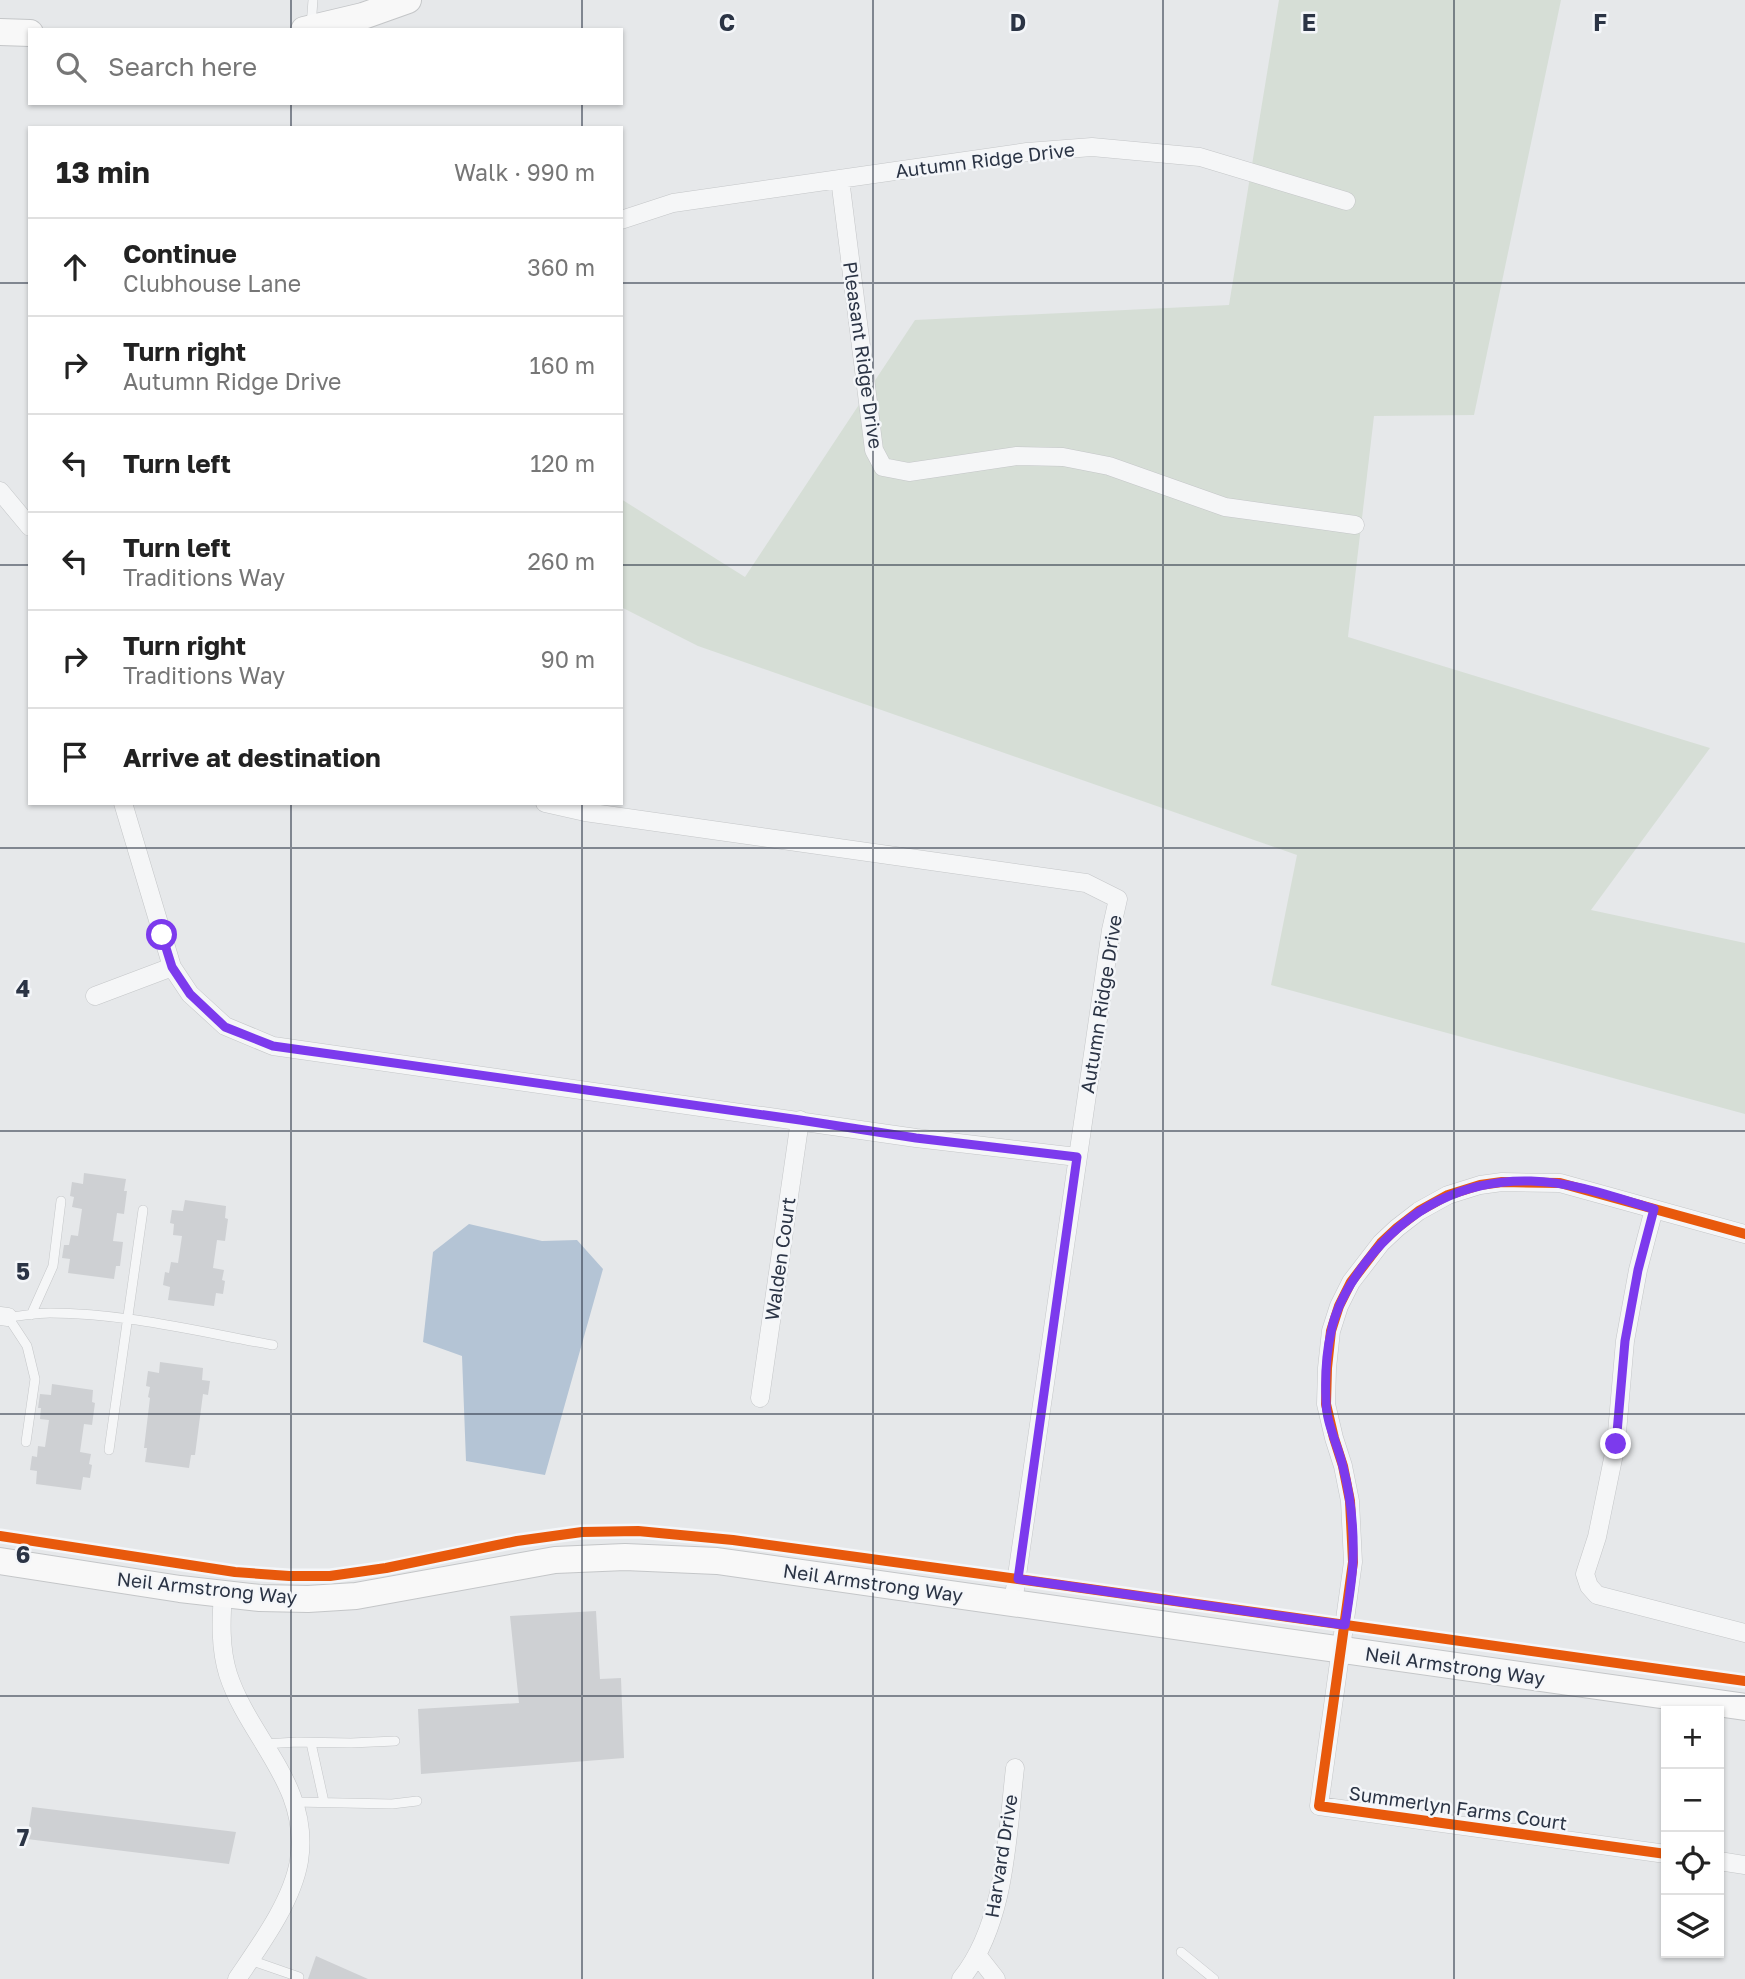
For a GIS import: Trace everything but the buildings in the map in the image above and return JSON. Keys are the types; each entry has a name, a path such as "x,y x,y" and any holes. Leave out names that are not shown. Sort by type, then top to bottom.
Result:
{"main road":[{"path":"312,28 363,16 408,0"},
{"path":"0,32 28,33"},
{"name":"Neil Armstrong Way","path":"0,1561 223,1594 308,1599 356,1596 555,1560 625,1557 717,1561 1745,1707"}],"street":[{"name":"Autumn Ridge Drive","path":"623,219 673,203 1027,152 1092,147 1200,157 1346,201"},
{"name":"Pleasant Ridge Drive","path":"839,179 873,450 883,467 909,472 1017,456 1063,457 1108,466 1225,507 1355,525"},
{"path":"0,491 28,525"},
{"path":"124,805 172,967 190,994 225,1027 273,1046 916,1138 1077,1157"},
{"name":"Autumn Ridge Drive","path":"554,805 585,812 1086,883 1118,899 1077,1157 1013,1603"},
{"path":"95,996 172,967"},
{"name":"Walden Court","path":"760,1398 800,1120"},
{"path":"1342,1649 1353,1562 1352,1529 1343,1466 1326,1404 1327,1368 1331,1331 1339,1306 1351,1282 1381,1243 1408,1219 1448,1195 1480,1185 1502,1182 1560,1183 1745,1234"},
{"path":"1654,1209 1638,1270 1625,1341 1616,1444 1597,1537 1585,1574 1589,1586 1597,1595 1745,1633"},
{"path":"223,1594 222,1632 228,1673 246,1714 285,1778 300,1824 299,1859 294,1880 284,1904 237,1979"},
{"name":"Summerlyn Farms Court","path":"1342,1649 1319,1806 1661,1853"},
{"name":"Harvard Drive","path":"961,1979 978,1956 989,1932 999,1892 1015,1768"},
{"path":"1724,1862 1745,1865"},
{"path":"978,1956 996,1979"}],"lane":[{"path":"308,28 313,0"},
{"path":"31,1315 53,1266 61,1201"},
{"path":"109,1450 142,1210"},
{"path":"4,1316 49,1313 127,1320 273,1345"},
{"path":"4,1316 27,1346 35,1379 26,1442"},
{"path":"264,1744 396,1741"},
{"path":"311,1743 324,1802"},
{"path":"295,1802 392,1804 417,1801"},
{"path":"1181,1952 1214,1979"},
{"path":"250,1960 299,1977"}],"shaded area":[{"path":"1279,0 1561,0 1474,415 1374,416 1348,637 1710,748 1591,910 1745,943 1745,1114 1271,985 1297,855 698,646 623,608 623,500 745,577 915,320 1229,305"}],"water":[{"path":"469,1224 542,1241 577,1240 603,1269 545,1475 466,1461 462,1356 423,1342 433,1252"}],"cycle path":[{"path":"1661,1853 1319,1806 1353,1562 1350,1501 1326,1404 1331,1331 1351,1282 1381,1243 1419,1211 1448,1195 1480,1185 1502,1182 1560,1183 1745,1234"},
{"path":"0,1536 235,1572 330,1576 386,1568 517,1541 582,1532 638,1531 733,1540 1745,1681"}],"route":[{"path":"162,935 172,967 190,994 225,1027 273,1046 916,1138 1077,1157 1018,1579 1345,1625 1353,1562 1352,1529 1343,1466 1326,1404 1331,1331 1351,1282 1381,1243 1419,1211 1448,1195 1480,1185 1529,1181 1560,1183 1654,1209 1638,1270 1625,1341 1616,1444"}]}
